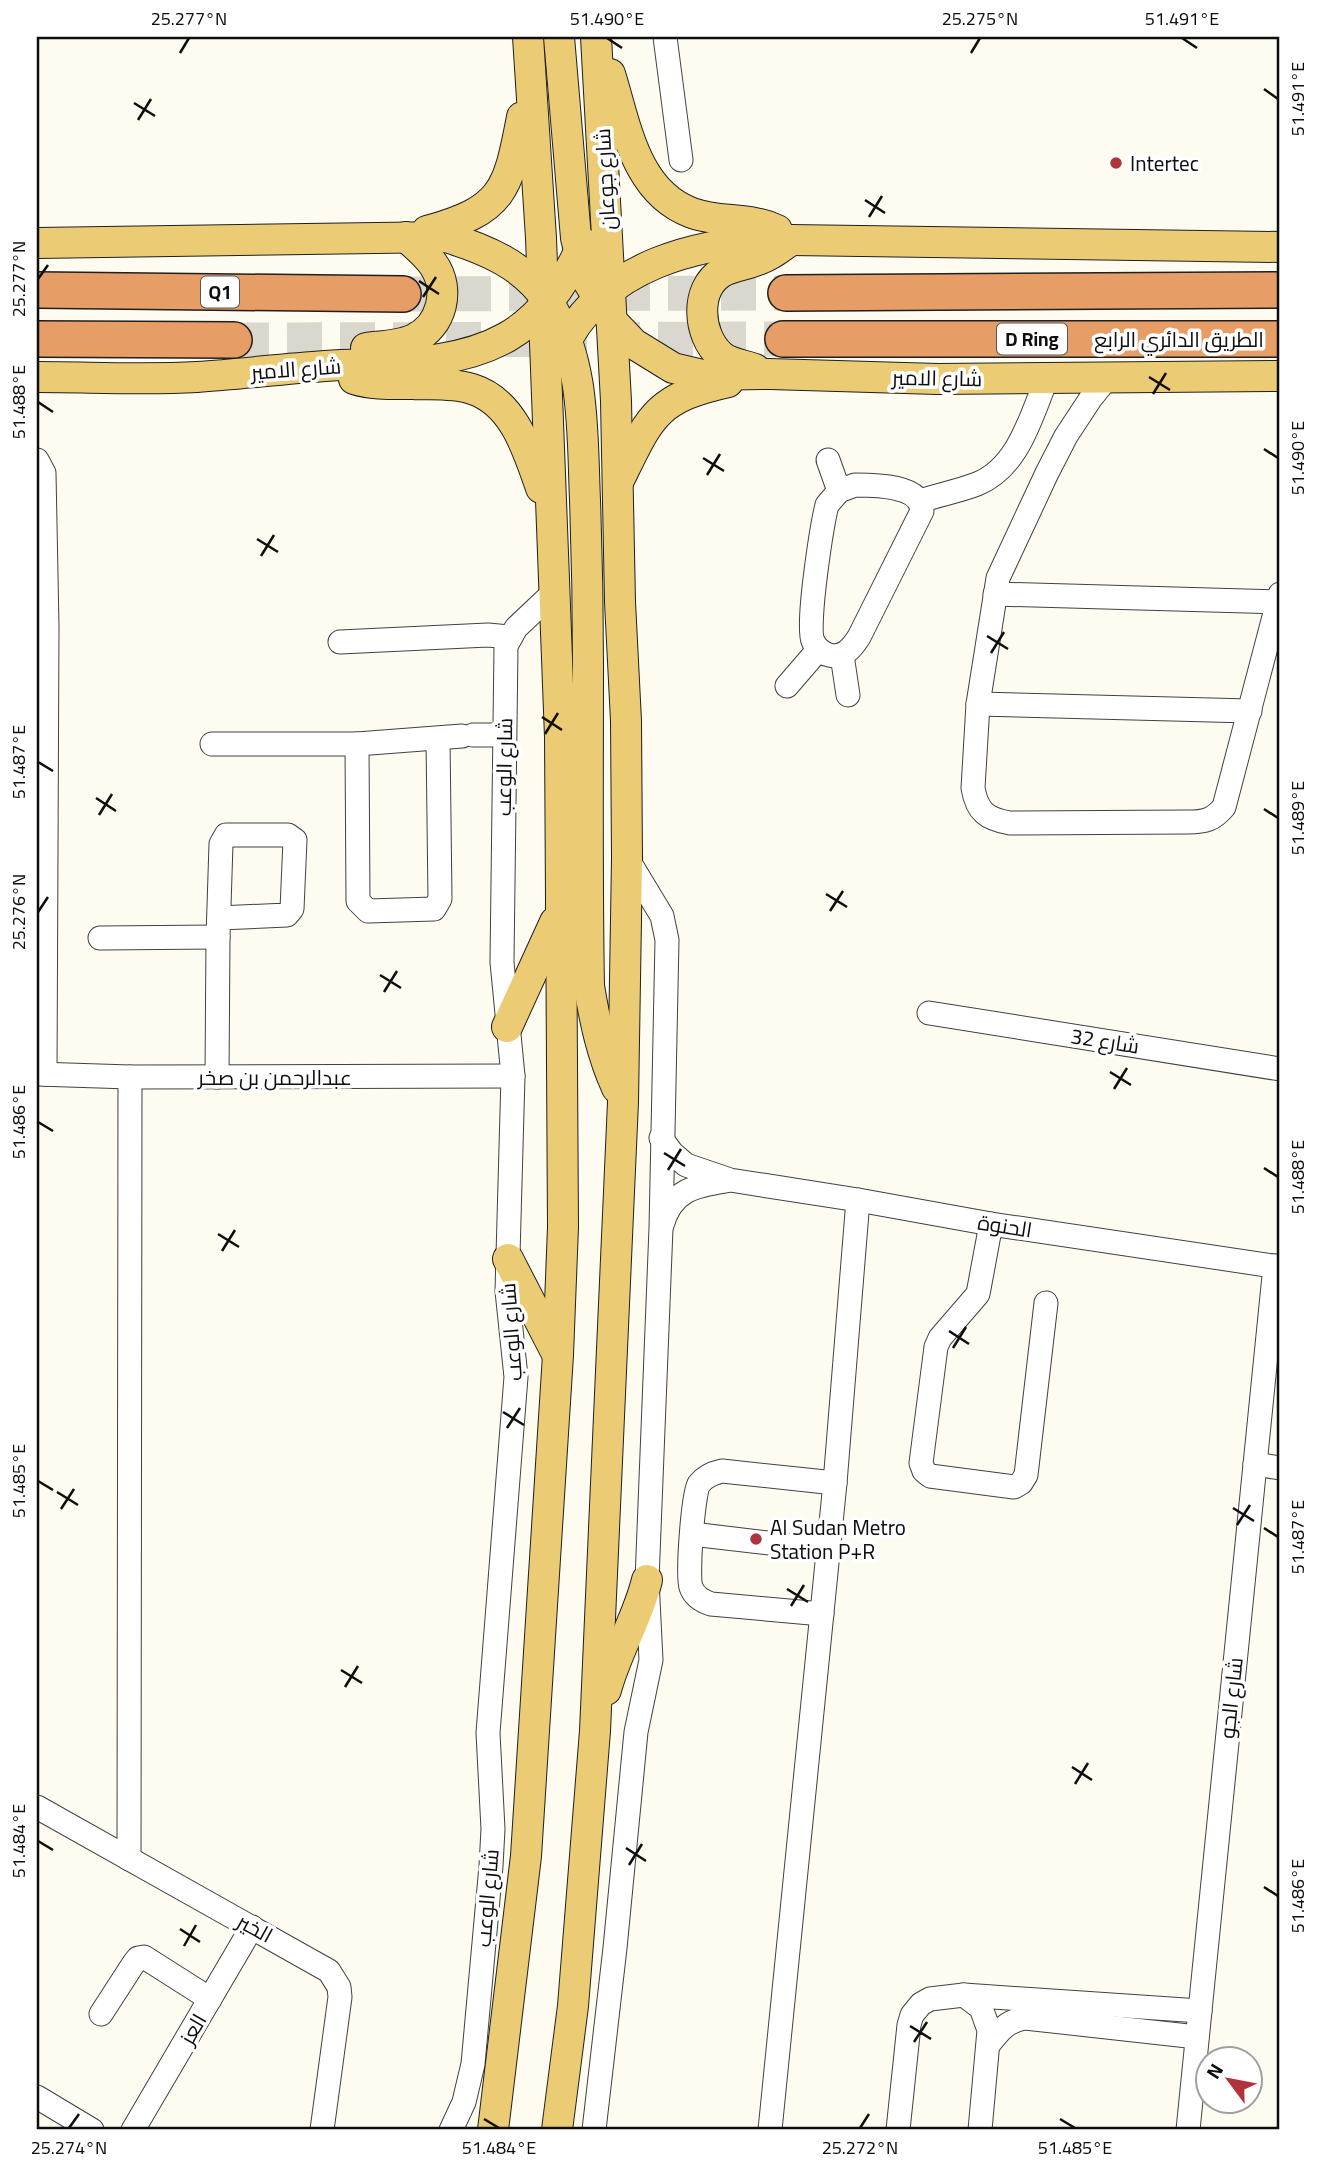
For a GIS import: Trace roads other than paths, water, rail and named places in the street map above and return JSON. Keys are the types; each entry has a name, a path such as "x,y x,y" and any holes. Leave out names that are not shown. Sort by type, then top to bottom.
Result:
{"highway":[{"name":"Q1","path":"37,290 403,293"},
{"path":"786,293 1280,290"},
{"name":"شارع الامير","path":"37,339 234,340"},
{"name":"الطريق الدائري الرابع","path":"783,339 1280,340"}],"main road":[{"path":"528,37 544,301"},
{"path":"557,2130 573,2006 595,1731 623,1102 627,858 626,720 617,484 606,302 586,278 578,254 559,37"},
{"path":"597,37 639,165 652,185 691,213 758,223 781,232 791,240"},
{"name":"شارع جوعان","path":"597,37 605,182 606,302"},
{"path":"406,237 460,222 487,207 500,192 517,149 530,78"},
{"name":"شارع الامير","path":"37,377 195,377 324,366 422,362 456,357 505,338 524,326 565,279 578,254 605,182"},
{"path":"324,366 348,352 413,340 426,332 436,320 443,292 440,277 433,263 406,237"},
{"path":"37,243 446,237 494,253 520,271 544,301 566,340 575,366 581,402 588,594 589,986 595,1026 607,1065 623,1102"},
{"path":"770,374 720,355 708,338 701,319 703,302 710,283 720,273 771,255 791,240"},
{"path":"547,413 554,371 566,340 606,302 664,260 695,250 737,242 791,240 1280,247"},
{"name":"شارع الوعب","path":"492,2122 526,1856 558,1354 563,1227 560,737 544,301"},
{"name":"شارع الامير","path":"606,302 634,344 673,368 704,375 770,374 937,379 1280,376"},
{"path":"324,366 359,380 375,383 474,389 492,401 509,416 519,431 552,519"},
{"path":"617,484 636,445 662,407 686,394 707,387 770,374"},
{"path":"508,1027 560,912"},
{"path":"508,1259 558,1354"},
{"path":"595,1731 608,1681 636,1616 647,1580"}],"street":[{"path":"665,37 681,160"},
{"path":"995,594 1279,598 1224,807 1215,817 1204,822 1010,823 995,820 984,813 975,802 973,788 978,704 995,594 998,578 1047,473 1078,416 1108,377"},
{"path":"919,501 978,484 999,471 1014,454 1047,378"},
{"path":"37,460 44,473 41,1074"},
{"path":"828,460 839,491"},
{"path":"855,485 906,491 919,501 922,511 859,637 852,648 842,655 833,656 818,650 811,632 825,514 827,505 839,491 855,485"},
{"path":"340,642 488,635 510,637 555,591"},
{"name":"شارع الوعب","path":"451,2130 464,2102 473,2064 492,1846 488,1733 516,1377 507,1291 513,1076 502,962 506,646 510,637"},
{"path":"787,686 818,650"},
{"path":"842,655 848,695"},
{"path":"978,704 1250,711"},
{"path":"212,744 357,744 504,735"},
{"path":"357,744 358,901 368,911 434,909 440,899 438,739"},
{"path":"100,938 218,927 286,915 292,909 293,837 226,835 221,844 218,927 217,1077"},
{"path":"594,2130 636,1732 651,1660 647,1580 661,1228 666,928 662,916 627,858"},
{"name":"شارع 32","path":"929,1013 1280,1069"},
{"name":"عبدالرحمن بن صخر","path":"41,1074 130,1077 513,1076"},
{"path":"129,1859 130,1077"},
{"name":"الحنوة","path":"661,1138 672,1153 686,1165 730,1180 990,1224 1278,1267"},
{"name":"الحنوة","path":"661,1228 665,1214 684,1192 697,1185 730,1180"},
{"path":"770,2130 835,1483 858,1200"},
{"path":"990,1224 978,1294 940,1338 936,1347 922,1463 923,1471 930,1476 1014,1487 1021,1483 1026,1475 1046,1303"},
{"name":"شارع الجو","path":"1188,2130 1255,1464 1278,1267"},
{"path":"1255,1464 1280,1468"},
{"path":"822,1615 711,1604 695,1595 689,1578 696,1491 700,1483 722,1471 835,1483"},
{"path":"692,1534 828,1550"},
{"name":"الخير","path":"37,1807 329,1971 339,1987 340,1997 322,2130"},
{"name":"العز","path":"134,2130 252,1927"},
{"path":"101,2014 138,1958 145,1958 210,1999"},
{"path":"898,2130 909,2025 912,2015 921,2004 930,1999 964,1995 1200,2011"},
{"path":"964,1995 973,2000 985,2015 989,2044 980,2130"},
{"path":"989,2044 1010,2022 1025,2018 1197,2037"},
{"path":"37,2097 92,2130"}],"tunnel":[{"path":"403,294 786,293"},
{"path":"234,340 783,339"}],"place":[{"name":"Intertec","path":"1116,163"},
{"name":"Al Sudan Metro Station P+R","path":"756,1539"}]}
